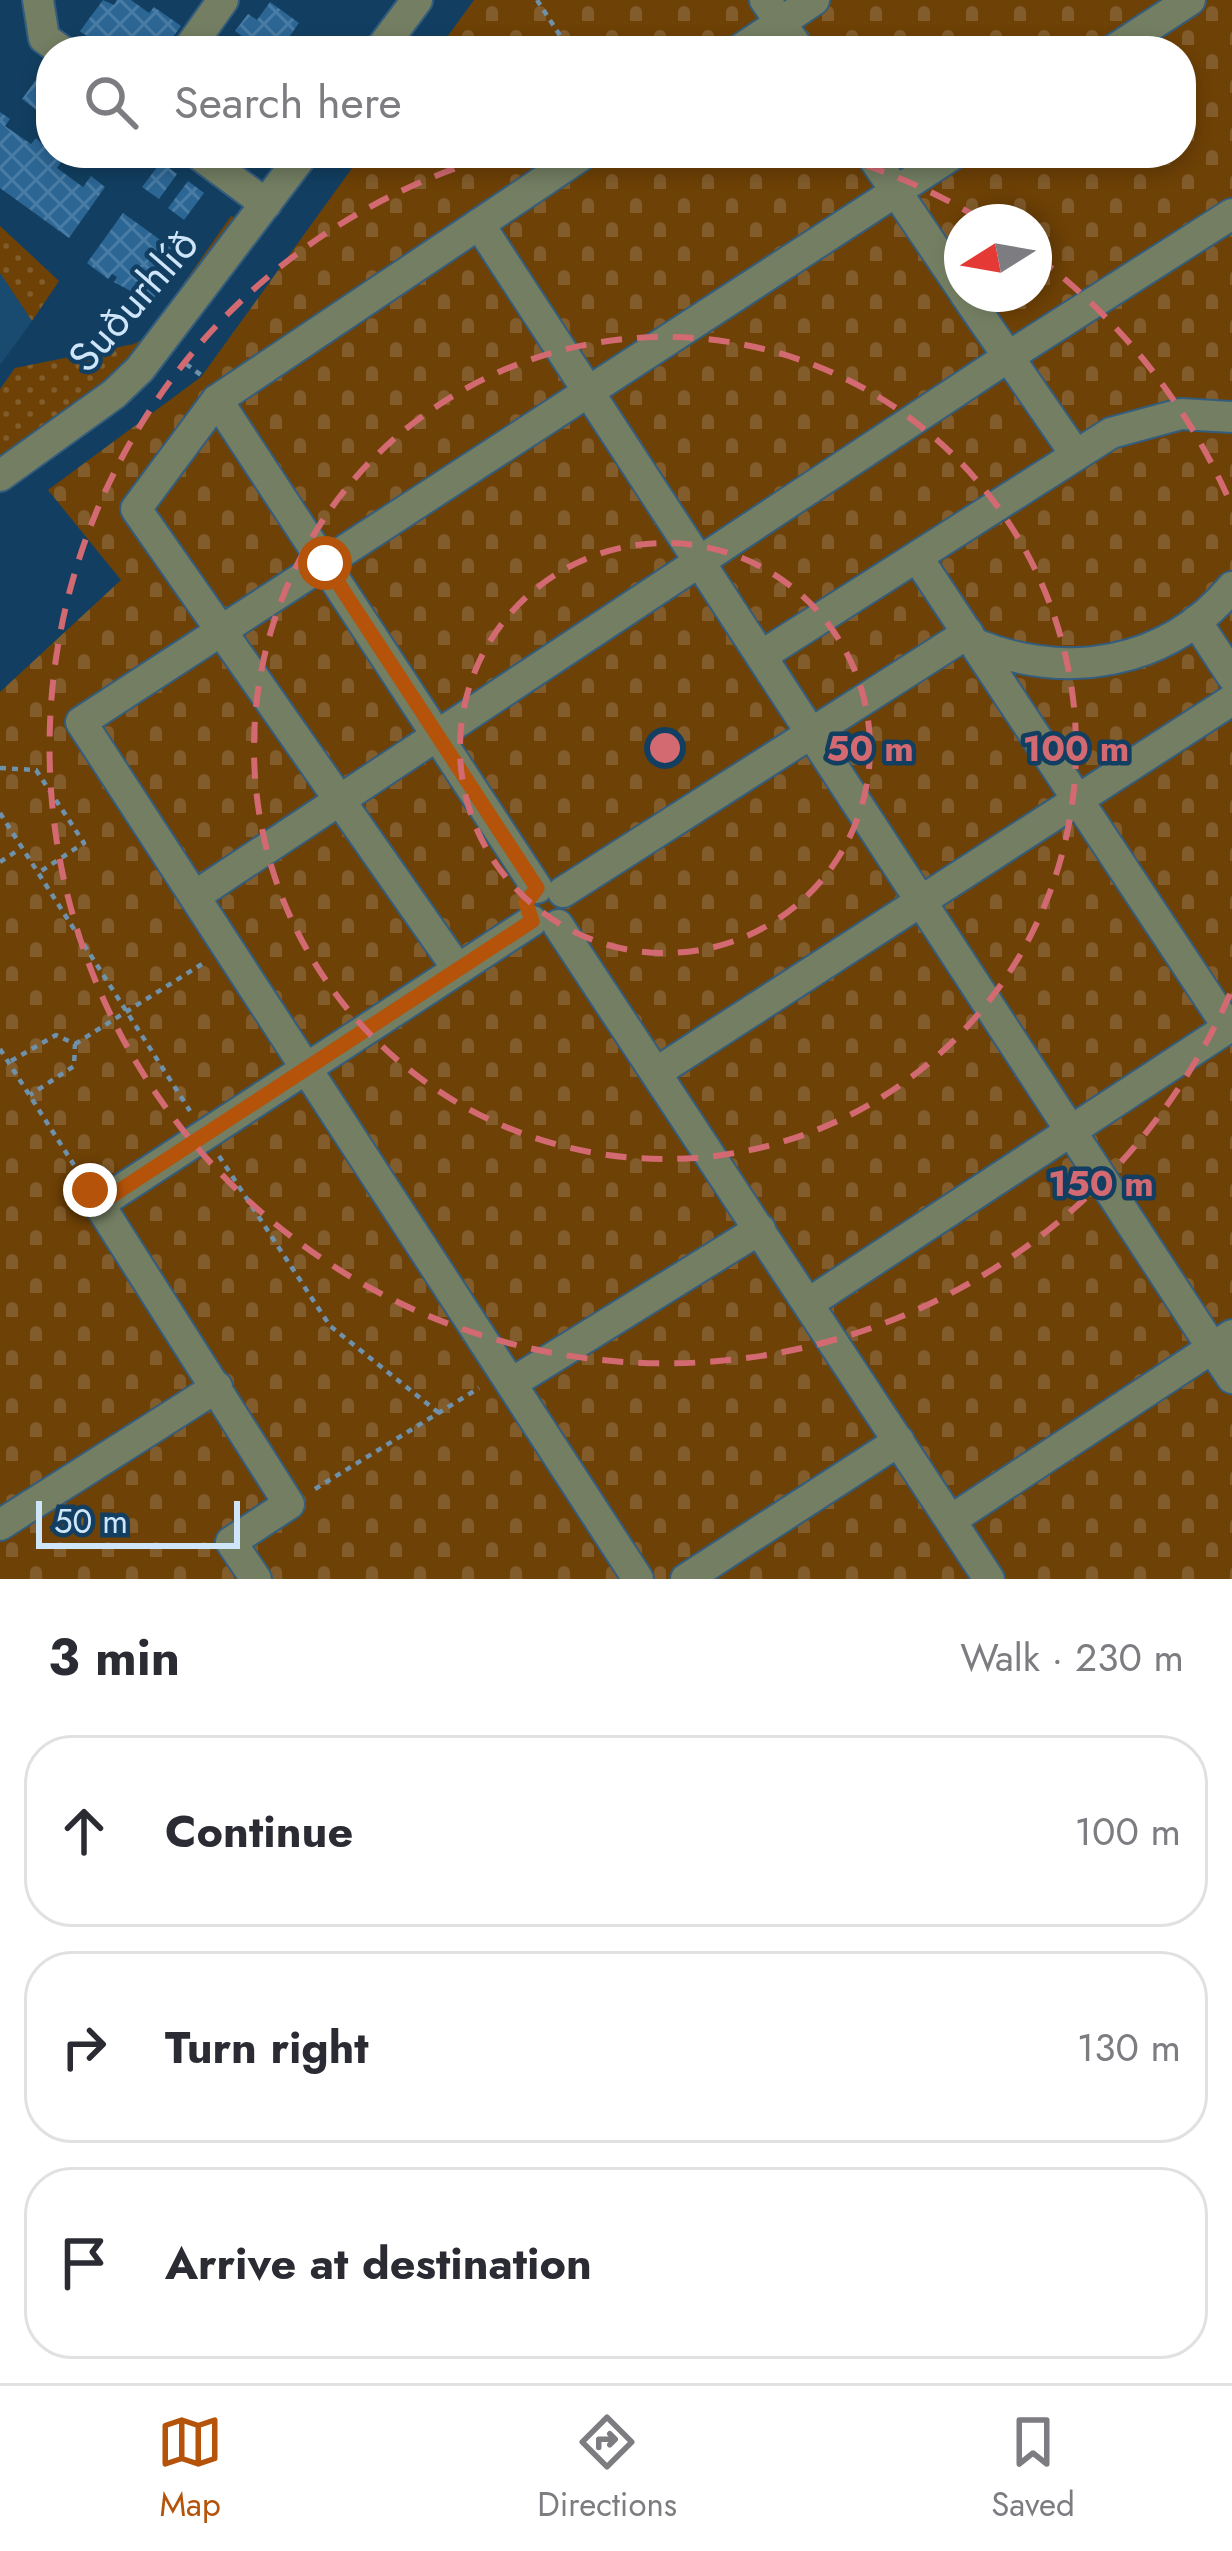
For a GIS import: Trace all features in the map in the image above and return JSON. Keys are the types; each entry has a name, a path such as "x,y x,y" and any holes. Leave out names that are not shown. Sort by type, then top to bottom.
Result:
{"street":[{"path":"38,0 44,36"},
{"path":"198,36 223,0"},
{"path":"390,36 417,0"},
{"path":"750,36 773,11 814,0"},
{"path":"1135,36 1190,0"},
{"path":"773,11 790,36"},
{"path":"217,168 266,205"},
{"name":"Suðurhlíð","path":"0,476 115,394 140,369 293,168"},
{"path":"457,968 136,509 217,400 563,168"},
{"path":"880,168 944,262"},
{"path":"638,1579 81,722 932,168"},
{"path":"195,896 1008,357 1232,214"},
{"path":"479,224 1071,1131 1222,1342 1232,1378"},
{"path":"978,312 1076,455"},
{"path":"217,400 436,735 568,910 457,968 94,1197 289,1504 231,1542 256,1579"},
{"path":"761,656 1111,433 1157,418 1232,417"},
{"path":"809,1303 1230,1026 916,557"},
{"path":"971,639 1021,660 1094,663 1141,652 1196,621 1232,587"},
{"path":"1196,621 1232,676"},
{"path":"550,890 971,639"},
{"path":"657,1072 1232,700"},
{"path":"545,923 657,1072 989,1579"},
{"path":"508,1378 760,1229"},
{"path":"951,1520 1222,1342"},
{"path":"0,1525 217,1387"},
{"path":"686,1579 899,1441"}],"path":[{"path":"537,0 560,36"},
{"path":"0,768 36,770 84,842 38,873"},
{"path":"0,862 22,848"},
{"path":"75,1044 229,947"},
{"path":"9,1063 56,1035 75,1044"},
{"path":"30,1095 74,1066 75,1044"},
{"path":"0,1049 94,1197"},
{"path":"289,1504 508,1378"}],"shaded area":[{"path":"0,273 32,321 0,365"}],"green space":[{"path":"474,0 1232,0 1232,1579 0,1579 0,692 121,580 48,490 201,377 352,168 1196,168 1196,36 448,36"},
{"path":"231,216 238,219 129,359 81,401 0,459 0,389 15,368 134,344 146,337"},
{"path":"0,226 59,281 32,321 0,273"}],"building":[{"path":"103,0 114,5 117,0 131,0 149,13 154,7 181,26 174,36 87,36 80,31"},
{"path":"270,2 299,23 290,36 242,36 235,31 248,14 257,20"},
{"path":"36,80 36,110 22,99"},
{"path":"0,112 10,119 5,126 31,144 36,138 36,168 57,168 83,187 91,176 105,187 69,238 0,188"},
{"path":"156,168 177,174 159,199 142,187"},
{"path":"188,181 204,193 184,220 168,208"},
{"path":"123,213 184,257 151,302 114,282 117,277 112,274 108,279 87,263"}],"route":[{"path":"90,1190 99,1204 532,921 526,903 537,888 325,563"}]}
